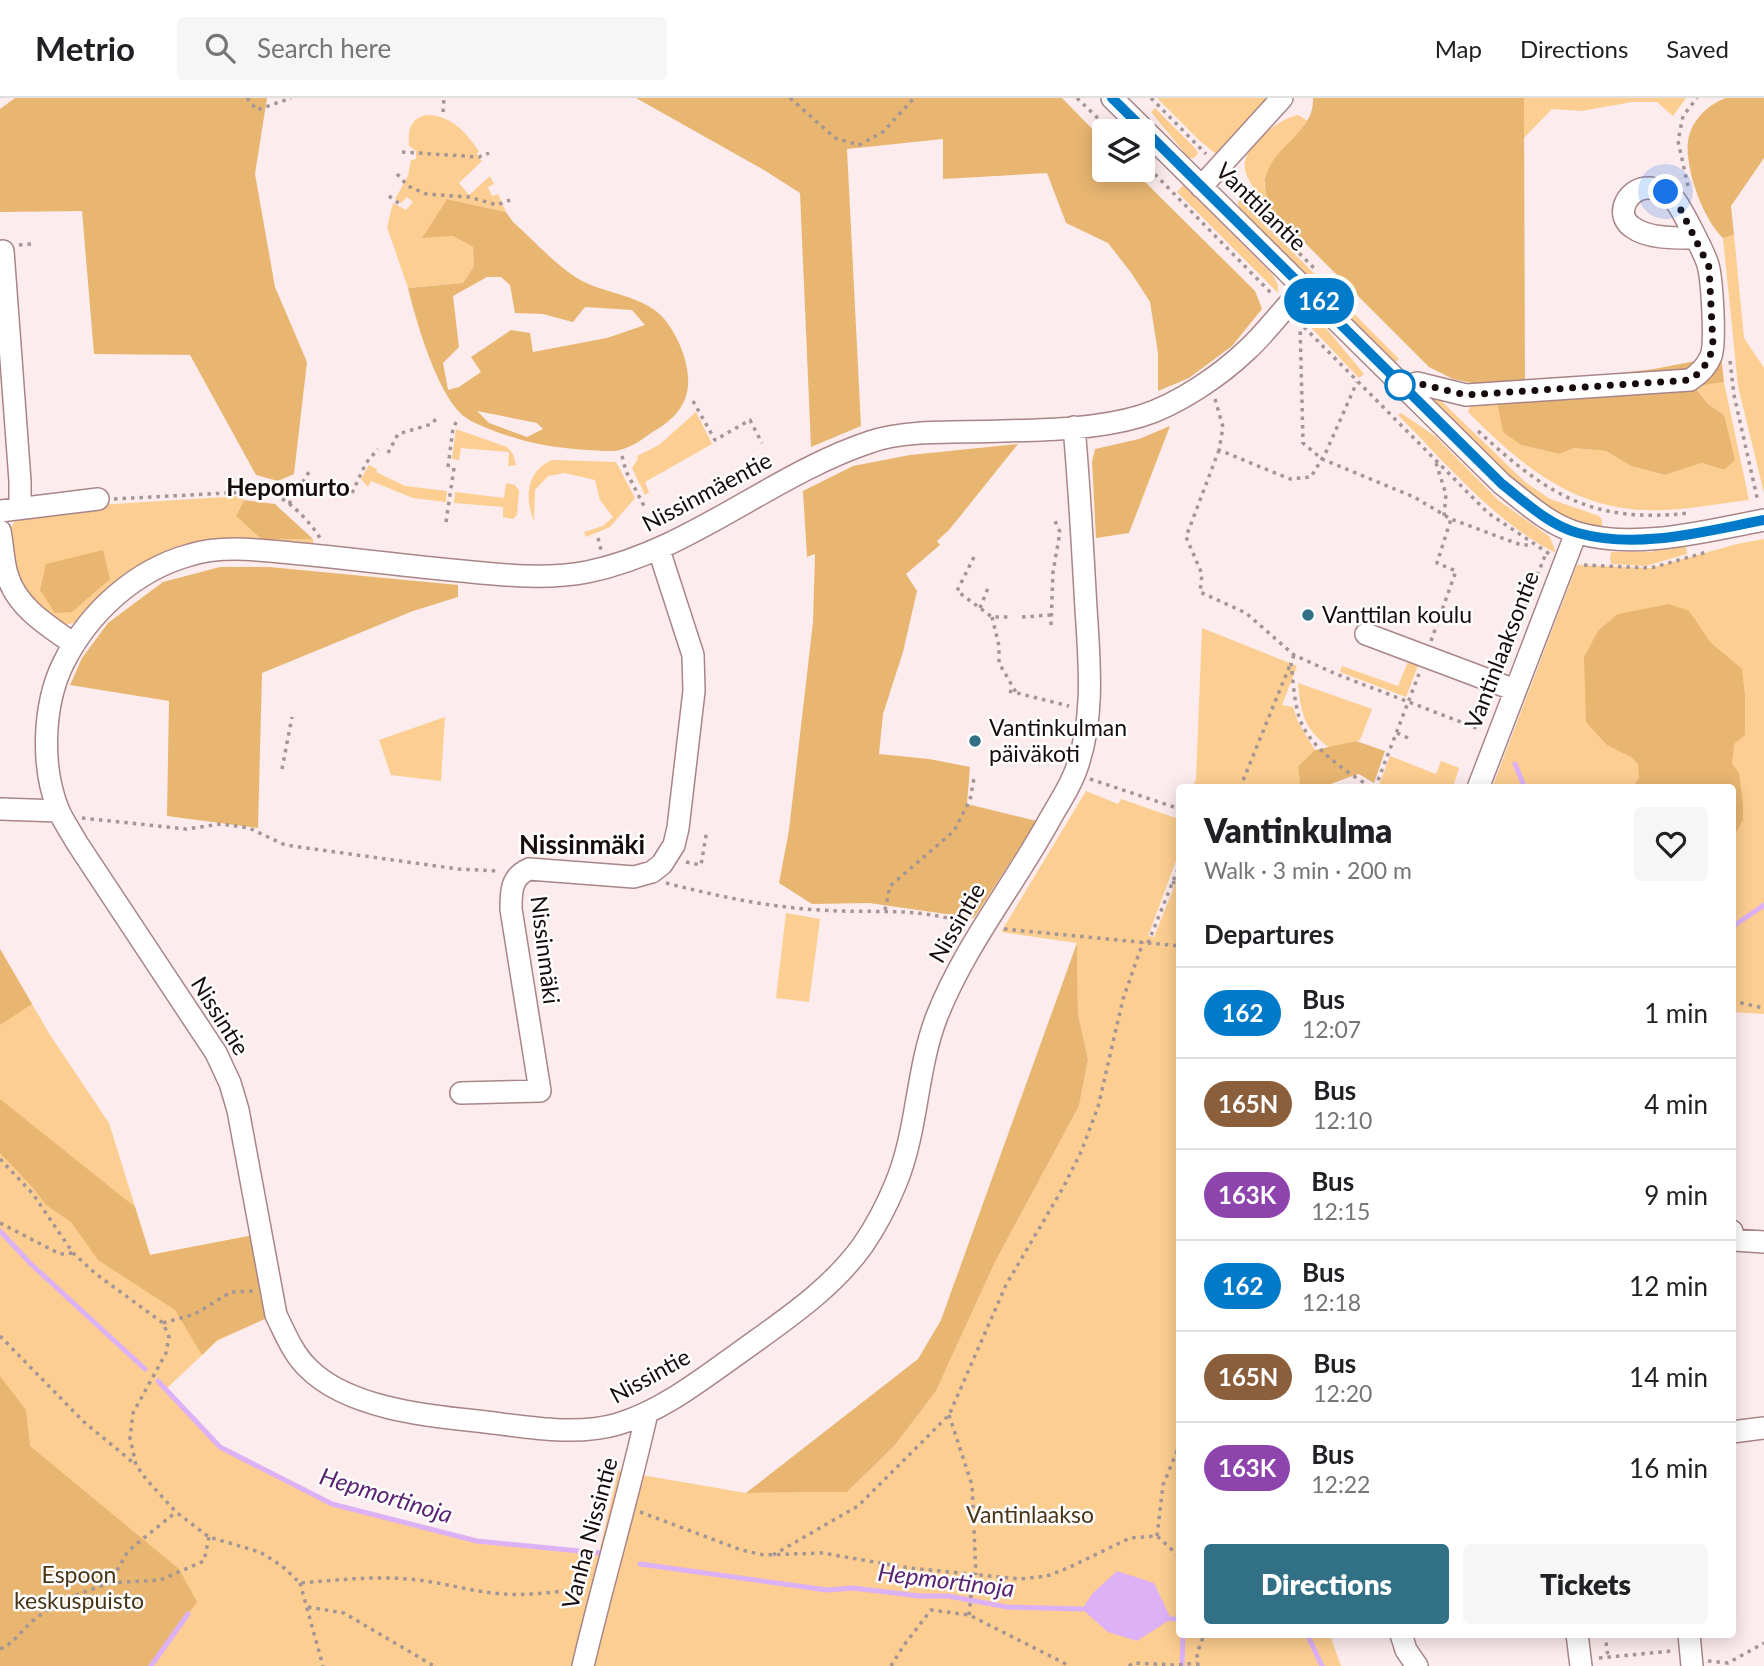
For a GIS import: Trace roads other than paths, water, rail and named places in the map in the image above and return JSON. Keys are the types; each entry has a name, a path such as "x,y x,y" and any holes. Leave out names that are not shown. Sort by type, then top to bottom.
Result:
{"street":[{"name":"Vanttilantie","path":"1112,98 1201,187 1312,281 1403,388 1502,484 1540,514 1576,533 1604,539 1650,539 1764,520"},
{"path":"1201,187 1282,98"},
{"path":"1403,388 1417,383 1466,395 1690,380 1705,365 1713,345 1709,267 1695,238"},
{"path":"4,251 20,481 10,509 98,499"},
{"name":"Nissinmäentie","path":"74,644 104,607 127,586 160,566 192,554 225,549 260,550 491,574 550,576 583,573 659,550 828,457 875,440 914,435 1074,427 1143,416 1181,397 1227,368 1251,347 1284,307 1312,281"},
{"name":"Nissintie","path":"74,644 61,668 49,722 47,745 50,782 141,941 216,1053 230,1083 238,1110 276,1315 290,1344 307,1368 332,1386 359,1399 386,1406 469,1420 582,1431 617,1425 647,1413 696,1383 805,1304 831,1281 862,1247 898,1180 911,1135 929,1040 938,1014 980,924 1040,838 1075,773 1086,735 1089,696 1074,427"},
{"path":"0,531 7,575 14,591 31,612 74,644"},
{"name":"Vantinlaaksontie","path":"1480,784 1576,533"},
{"name":"Nissinmäki","path":"461,1093 540,1091 511,909 511,890 517,876 529,869 661,880 662,864 674,845 678,832 694,689 693,655 659,550"},
{"path":"1366,634 1515,690"},
{"path":"0,809 66,814"},
{"path":"1736,1240 1764,1241"},
{"name":"Vanha Nissintie","path":"583,1666 647,1413"},
{"path":"1736,1432 1764,1428"},
{"path":"1402,1638 1406,1650 1417,1666"},
{"path":"1577,1638 1580,1663"}],"waterway":[{"path":"1515,764 1523,784"},
{"path":"1736,924 1764,905"},
{"name":"Hepmortinoja","path":"0,1231 31,1264 145,1369"},
{"name":"Hepmortinoja","path":"158,1381 220,1447 332,1504 477,1541 600,1553"},
{"name":"Hepmortinoja","path":"640,1564 827,1590 853,1588 919,1596 948,1596 1007,1607 1082,1609"},
{"path":"151,1666 188,1614"},
{"path":"1171,1619 1176,1619"},
{"path":"1182,1666 1183,1638"},
{"path":"1309,1638 1322,1666"}],"place":[{"name":"Vanttilan koulu","path":"1308,615"},
{"name":"Vantinkulman päiväkoti","path":"975,741"}],"district":[{"name":"Hepomurto","path":"288,488"},
{"name":"Nissinmäki","path":"582,845"}],"park label":[{"name":"Vantinlaakso","path":"1030,1515"},
{"name":"Espoon keskuspuisto","path":"79,1588"}]}
